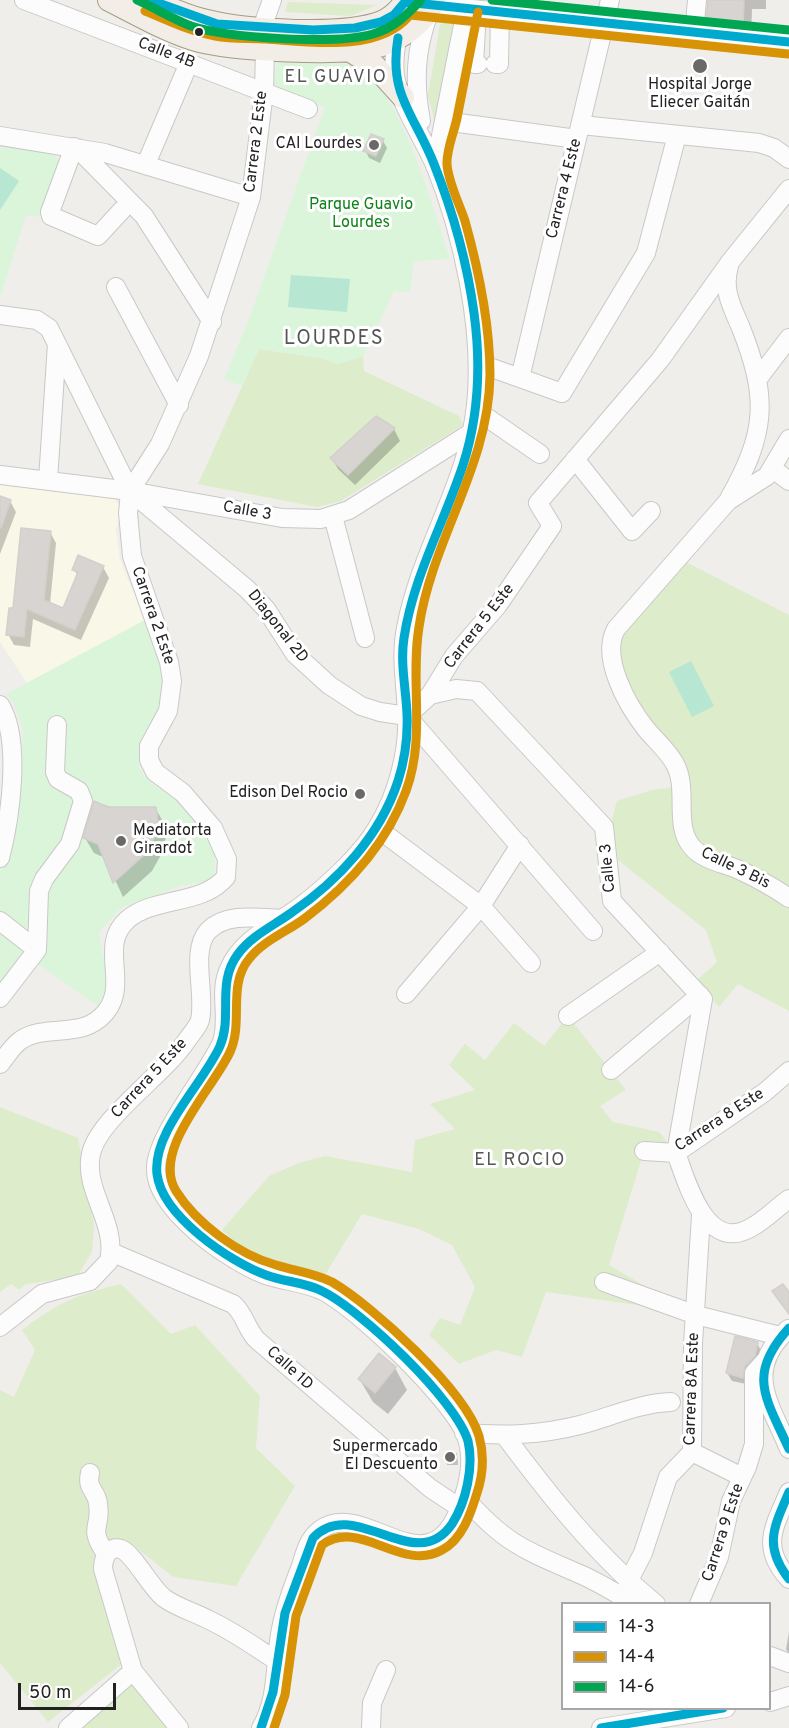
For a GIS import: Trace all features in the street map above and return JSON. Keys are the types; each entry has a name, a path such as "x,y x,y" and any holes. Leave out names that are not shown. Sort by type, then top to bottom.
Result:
{"main road":[{"path":"109,0 196,40 244,49 264,38 355,28 387,19 405,1"},
{"path":"150,0 204,21 264,38 349,50 377,46 398,38 418,23 433,3"},
{"path":"349,50 375,66 403,97"}],"street":[{"name":"Calle 4B","path":"24,0 308,109"},
{"name":"Carrera 2 Este","path":"0,1064 13,1046 26,1037 42,1032 79,1029 94,1023 106,1012 114,998 117,982 113,943 118,930 127,920 139,912 206,891 221,884 226,877 227,859 213,828 189,798 155,772 149,760 149,746 168,711 172,681 169,662 132,556 128,527 130,491 156,451 180,405 212,322 251,197 264,92 264,38 272,0"},
{"name":"Carrera 4 Este","path":"520,378 610,0"},
{"path":"694,33 697,0"},
{"path":"432,158 395,77 398,38 405,1 433,3 473,16 500,21 605,24 789,42"},
{"path":"261,1728 273,1699 285,1610 308,1545 320,1530 332,1524 353,1523 400,1543 419,1544 437,1538 446,1532 462,1502 470,1466 464,1433 411,1365 352,1311 322,1290 261,1273 227,1255 170,1206 158,1185 156,1175 160,1148 222,1042 225,1032 223,988 229,968 248,942 314,896 377,828 402,763 407,716 402,660 409,610 420,573 454,493 472,432 476,410 478,363 463,263 432,158 416,80 418,47 433,3"},
{"path":"473,16 474,64 499,64 500,21"},
{"path":"432,158 473,16"},
{"path":"146,164 189,63"},
{"path":"444,121 579,132 677,135 759,143 774,148 789,159"},
{"path":"478,363 562,393 646,253 677,135"},
{"path":"0,136 75,147 146,164 251,197"},
{"path":"75,147 50,212 51,216 98,236 122,210"},
{"path":"75,147 144,216 212,322"},
{"name":"Carrera 5 Este","path":"407,716 430,695 454,656 498,605 552,526 538,503 660,360 730,262 789,189"},
{"path":"728,501 747,468 756,443 760,418 757,380 746,342 728,298 726,280 730,262"},
{"path":"116,287 180,405"},
{"path":"0,315 37,320 49,328 130,491"},
{"path":"757,380 789,338"},
{"path":"48,480 57,342"},
{"path":"476,410 540,454"},
{"name":"Calle 3","path":"0,475 130,491 282,518 308,520 333,516 349,510 472,432"},
{"path":"728,501 761,481 773,469 789,439"},
{"path":"575,459 632,531 651,511"},
{"path":"773,469 789,481"},
{"name":"Diagonal 2D","path":"130,491 247,589 266,609 296,654 328,685 361,706 380,712 407,716"},
{"name":"Calle 3 Bis","path":"728,501 619,625 611,640 611,658 631,706 646,729 671,757 679,772 683,790 683,826 689,844 704,856 747,874 789,898"},
{"path":"333,516 364,638"},
{"name":"Calle 3","path":"430,695 456,689 477,691 604,827 612,901 702,997"},
{"path":"0,705 11,777 0,858"},
{"path":"407,716 593,931"},
{"path":"0,998 37,950 39,891 44,879 70,844 83,801 79,791 58,779 55,772 57,725"},
{"path":"377,828 481,906 531,963"},
{"path":"406,994 481,906 520,845"},
{"name":"Carrera 5 Este","path":"111,1252 109,1231 90,1173 91,1154 97,1137 159,1073 199,1022 201,995 199,947 206,934 218,923 232,919 283,919"},
{"path":"0,921 37,950"},
{"path":"568,1016 660,952"},
{"path":"610,1070 702,997"},
{"path":"702,997 676,1153 701,1215 721,1230 740,1231 752,1227 789,1199"},
{"name":"Carrera 8 Este","path":"644,1151 676,1153 765,1092 789,1071"},
{"name":"Carrera 8A Este","path":"628,1582 649,1538 658,1499 668,1477 692,1452 693,1344 701,1215"},
{"path":"0,1327 42,1294 90,1281 106,1267 111,1252"},
{"name":"Calle 1D","path":"111,1252 234,1304 242,1313 249,1330 257,1340 430,1488 462,1502 513,1545 591,1579 631,1602"},
{"path":"604,1282 696,1315 785,1332"},
{"name":"Carrera 9 Este","path":"700,1602 719,1557 731,1501 754,1444 754,1373 765,1361 772,1345 785,1332"},
{"path":"765,1361 763,1375 765,1395 789,1449"},
{"path":"464,1433 505,1436 549,1432 650,1404 671,1402"},
{"path":"505,1436 531,1470 628,1582 653,1602"},
{"path":"692,1452 742,1477"},
{"path":"90,1473 88,1486 99,1504 95,1534 110,1552"},
{"path":"789,1492 777,1519 771,1548 779,1569 789,1580"},
{"path":"110,1552 127,1552 146,1581 171,1603 210,1620 277,1661"},
{"path":"110,1552 103,1569 134,1671 179,1728"},
{"path":"771,1656 789,1664"},
{"path":"371,1728 372,1703 386,1670"},
{"path":"68,1728 134,1671"},
{"path":"771,1702 789,1696"},
{"path":"609,1726 713,1710"}],"shaded area":[{"path":"0,484 113,497 121,508 116,530 120,560 145,620 27,683 0,642"}],"green space":[{"path":"288,2 377,5 350,16 285,12"},
{"path":"456,19 436,127 428,95 440,24"},
{"name":"Parque Guavio Lourdes","path":"278,58 323,60 345,64 364,72 379,86 405,131 450,258 414,262 410,292 394,291 363,356 338,364 320,358 259,349 242,386 224,379 249,319 325,107 272,92"},
{"path":"0,147 52,152 64,166 39,217 26,215 0,298"},
{"path":"0,168 19,181 0,210"},
{"path":"291,275 350,279 347,312 288,307"},
{"path":"259,349 320,358 338,364 363,356 364,371 459,416 463,425 341,501 317,507 198,484"},
{"path":"686,562 789,615 789,1011 738,984 719,1007 697,980 717,962 706,930 618,860 612,819 617,801 652,790 690,785 681,760 658,730 633,690 622,667 618,648 627,627 636,615"},
{"path":"145,620 163,669 165,689 160,708 139,747 140,766 150,782 185,806 207,833 214,854 214,876 207,881 180,886 121,908 99,932 107,978 98,1006 28,957 0,992 0,873 17,826 23,731 14,704 6,694"},
{"path":"691,661 714,706 692,717 669,672"},
{"path":"568,1016 626,1090 600,1106 613,1122 659,1132 676,1153 644,1151 609,1265 648,1288 637,1305 546,1292 522,1357 496,1350 459,1364 429,1335 440,1318 460,1325 475,1287 452,1245 419,1229 362,1214 325,1275 282,1265 258,1256 234,1241 222,1230 269,1176 299,1163 325,1156 412,1172 415,1140 455,1129 430,1104 475,1090 449,1065 465,1044 485,1060 514,1023 544,1046"},
{"path":"0,1107 78,1138 94,1225 92,1252 77,1277 26,1284 19,1290 11,1284 0,1292"},
{"path":"121,1284 171,1334 195,1325 260,1396 256,1448 295,1486 236,1586 173,1577 137,1548 113,1540 105,1545 97,1555 93,1569 123,1663 48,1722 0,1663 0,1390 14,1397 35,1350 22,1330 68,1301"},
{"path":"129,1681 170,1728 75,1728"}],"building":[{"path":"708,0 744,0 743,24 706,20"},
{"name":"CAI Lourdes","path":"371,134 384,139 376,156 363,151"},
{"path":"376,416 395,428 348,475 330,458"},
{"path":"0,496 11,500 1,528 0,528"},
{"path":"21,528 51,531 44,600 63,608 78,572 72,570 78,555 104,566 75,630 27,609 24,637 6,635 9,608 13,608"},
{"name":"Mediatorta Girardot","path":"94,801 108,807 156,807 158,821 154,838 143,856 113,883 98,844 83,838"},
{"path":"783,1284 789,1292 789,1314 772,1291"},
{"path":"735,1336 758,1342 755,1356 745,1366 743,1378 726,1373"},
{"path":"379,1353 396,1367 375,1393 358,1379"}],"transit line":[{"name":"14-6","path":"137,0 191,26 230,34 282,39 334,39 373,34 400,20 421,0"},
{"name":"14-3","path":"150,0 217,24 313,30 355,28 381,22 394,15 405,2 789,42"},
{"name":"14-6","path":"492,0 789,30"},
{"name":"14-4","path":"145,11 197,32 227,38 322,43 362,40 396,27 410,15 788,54"},
{"name":"14-4","path":"274,1728 285,1695 296,1616 322,1545 336,1538 351,1537 411,1555 427,1555 442,1550 455,1540 465,1525 475,1501 482,1472 481,1443 470,1417 437,1373 393,1329 332,1282 262,1260 233,1246 195,1215 176,1191 170,1175 172,1157 187,1120 230,1052 236,1029 237,992 242,970 261,947 304,919 351,878 377,846 388,828 398,810 412,771 417,730 416,668 419,627 435,563 471,472 487,408 490,375 483,297 465,221 447,165 478,12"},
{"name":"14-3","path":"261,1728 273,1692 285,1613 313,1538 329,1527 347,1525 365,1528 403,1541 420,1543 437,1538 452,1524 457,1515 465,1495 470,1462 468,1441 446,1403 382,1336 339,1301 322,1291 251,1269 217,1248 184,1221 171,1206 162,1190 157,1174 162,1142 170,1125 212,1061 224,1035 226,988 231,965 243,948 325,887 355,856 369,838 390,801 402,764 407,723 403,647 408,615 414,593 463,465 472,427 478,370 474,313 463,256 434,164 400,90 396,58 398,38"},
{"name":"14-3","path":"789,1328 776,1345 764,1373 764,1387 768,1401 789,1449"},
{"name":"14-3","path":"789,1492 774,1536 776,1556 789,1579"},
{"name":"14-3","path":"601,1728 711,1710"}],"place":[{"name":"Hospital Jorge Eliecer Gaitán","path":"700,66"},
{"name":"CAI Lourdes","path":"374,145"},
{"name":"Edison Del Rocio","path":"360,794"},
{"name":"Mediatorta Girardot","path":"121,841"},
{"name":"Supermercado El Descuento","path":"450,1457"}],"district":[{"name":"EL GUAVIO","path":"336,78"},
{"name":"LOURDES","path":"334,340"},
{"name":"EL ROCIO","path":"520,1161"}]}
